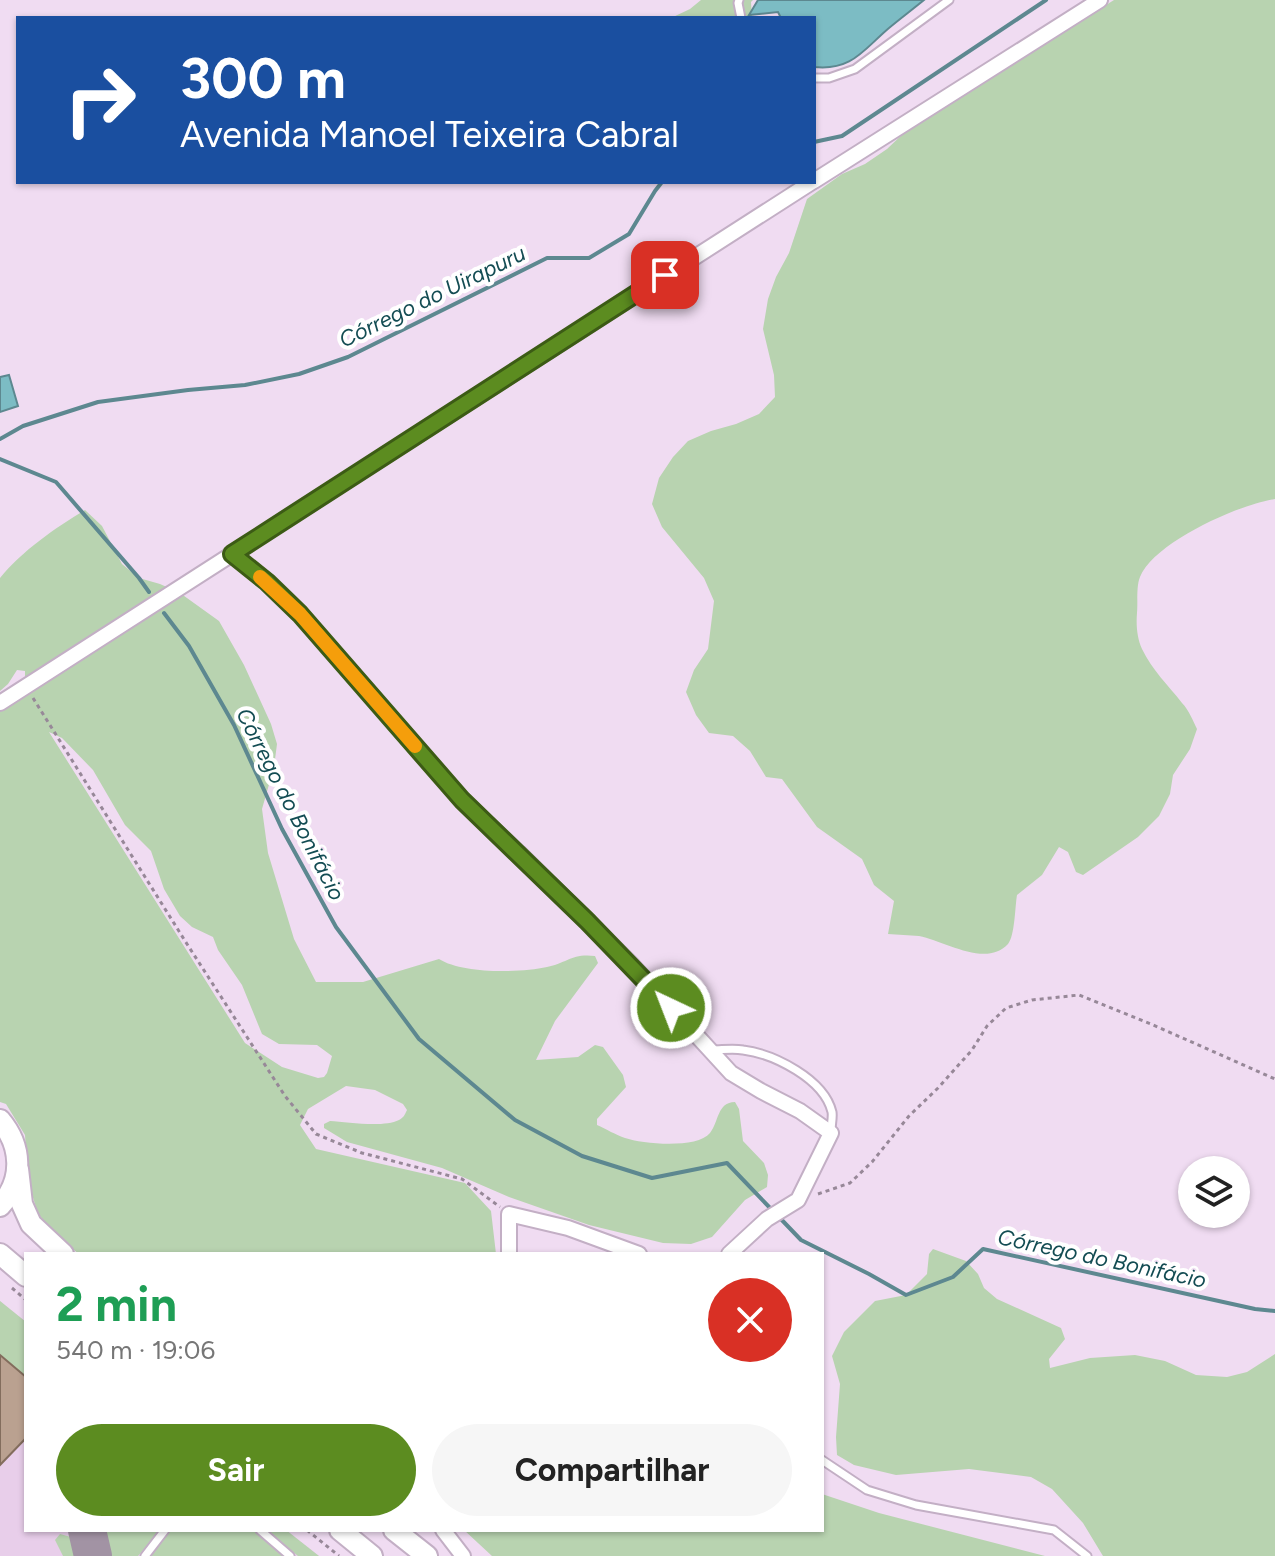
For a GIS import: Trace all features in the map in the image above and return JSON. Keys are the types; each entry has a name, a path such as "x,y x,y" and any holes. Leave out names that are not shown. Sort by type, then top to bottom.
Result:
{"main road":[{"path":"0,1120 12,1136 17,1152 22,1204 31,1224 61,1252"},
{"path":"0,1206 13,1188 18,1169"},
{"path":"0,1254 24,1274"},
{"path":"342,1532 372,1556"},
{"path":"397,1532 427,1556"}],"street":[{"path":"816,180 1100,0"},
{"path":"0,703 810,184"},
{"path":"232,554 300,614 462,800 633,966 731,1073 800,1111 831,1133 798,1200 767,1219 731,1252"},
{"path":"509,1252 509,1214 568,1228 634,1252"},
{"path":"445,1532 463,1556"}],"lane":[{"path":"816,78 829,78 855,69 949,0"},
{"path":"710,1050 742,1050 770,1057 806,1076 823,1095 832,1112 831,1133"},
{"path":"824,1461 867,1490 916,1505 1054,1530 1087,1556"},
{"path":"145,1556 163,1532"},
{"path":"262,1532 290,1556"}],"path":[{"path":"26,687 277,1083 316,1134 362,1153 462,1179 509,1214"},
{"path":"798,1200 850,1183 972,1050 987,1026 1006,1008 1032,1000 1079,995 1275,1079"},
{"path":"309,1532 339,1556"}],"shaded area":[{"path":"701,0 753,0 752,16 675,16"},
{"path":"758,0 924,0 856,57 838,66 827,67 816,67 816,16 780,16 778,12 749,15"},
{"path":"1114,0 1275,0 1275,499 1241,508 1180,538 1148,564 1140,577 1137,622 1140,645 1155,671 1187,709 1197,729 1190,749 1173,775 1170,794 1159,816 1138,837 1083,875 1076,872 1068,852 1059,847 1042,875 1017,895 1008,944 999,951 977,953 919,936 888,934 894,901 874,885 862,859 817,827 782,779 766,777 750,751 733,736 709,733 696,715 686,692 694,670 708,649 714,601 704,578 662,527 652,504 659,478 688,441 759,414 775,397 774,375 763,329 768,299 789,253 807,199 842,174 865,164 887,149 906,131"},
{"path":"9,375 18,406 0,412 0,377"},
{"path":"85,510 102,526 122,564 139,578 180,593 219,621 244,665 277,744 262,809 268,853 294,939 316,982 363,982 439,959 476,970 507,971 547,967 575,957 595,956 598,963 555,1021 536,1060 578,1057 595,1045 603,1047 623,1075 626,1087 597,1119 597,1125 633,1140 669,1144 703,1138 713,1129 725,1105 735,1102 739,1109 743,1141 764,1163 768,1175 767,1187 745,1200 712,1237 691,1244 663,1243 589,1225 509,1197 442,1168 347,1142 324,1128 324,1124 330,1121 392,1122 402,1118 407,1110 403,1104 375,1090 346,1086 308,1109 300,1125 316,1149 465,1183 491,1211 496,1252 76,1252 60,1239 38,1214 28,1181 25,1135 6,1104 0,1102 0,707 25,684 25,671 17,670 0,691 0,578 51,532","holes":["49,732 62,738 93,770 125,825 151,851 164,889 180,916 192,927 213,937 218,950 242,985 262,1034 279,1044 317,1045 332,1056 324,1077 282,1067 245,1043"]},
{"path":"933,1249 966,1261 978,1274 984,1288 997,1299 1061,1328 1065,1339 1049,1359 1050,1368 1090,1358 1135,1355 1165,1361 1196,1375 1227,1377 1247,1372 1275,1354 1275,1556 1103,1556 1083,1523 1052,1489 1031,1477 969,1469 896,1475 854,1465 837,1455 840,1384 832,1356 844,1332 875,1301 906,1295 927,1274 929,1254"},
{"path":"0,1301 24,1320 24,1532 289,1532 319,1556 0,1556"},
{"path":"0,1301 24,1320 24,1375 0,1355"},
{"path":"824,1495 879,1513 1045,1556 492,1556 466,1532 824,1532"},
{"path":"102,1532 159,1532 138,1556 108,1556"},
{"path":"169,1532 256,1532 286,1556 151,1556"},
{"path":"269,1532 289,1532 319,1556 298,1556"},
{"path":"60,1534 75,1540 81,1556 63,1556 55,1540"}],"building":[{"path":"0,1355 24,1375 24,1440 0,1465"}],"waterway":[{"name":"Córrego do Uirapuru","path":"816,142 842,136 1046,0"},
{"name":"Córrego do Uirapuru","path":"0,439 23,426 98,402 245,385 299,374 348,357 547,258 589,258 629,234 660,184"},
{"path":"0,459 56,482 149,592"},
{"name":"Córrego do Bonifácio","path":"164,613 189,646 234,725 282,829 336,927 419,1039 515,1120 582,1156 652,1178 727,1163 772,1210"},
{"name":"Córrego do Bonifácio","path":"778,1216 801,1240 906,1295 953,1277 983,1249 1275,1311"}],"taxiway":[{"path":"87,1532 93,1556"}],"slow traffic":[{"path":"260,577 300,614 415,746"}],"route":[{"path":"665,275 232,554 300,614 462,800 633,966 671,1008"}]}
